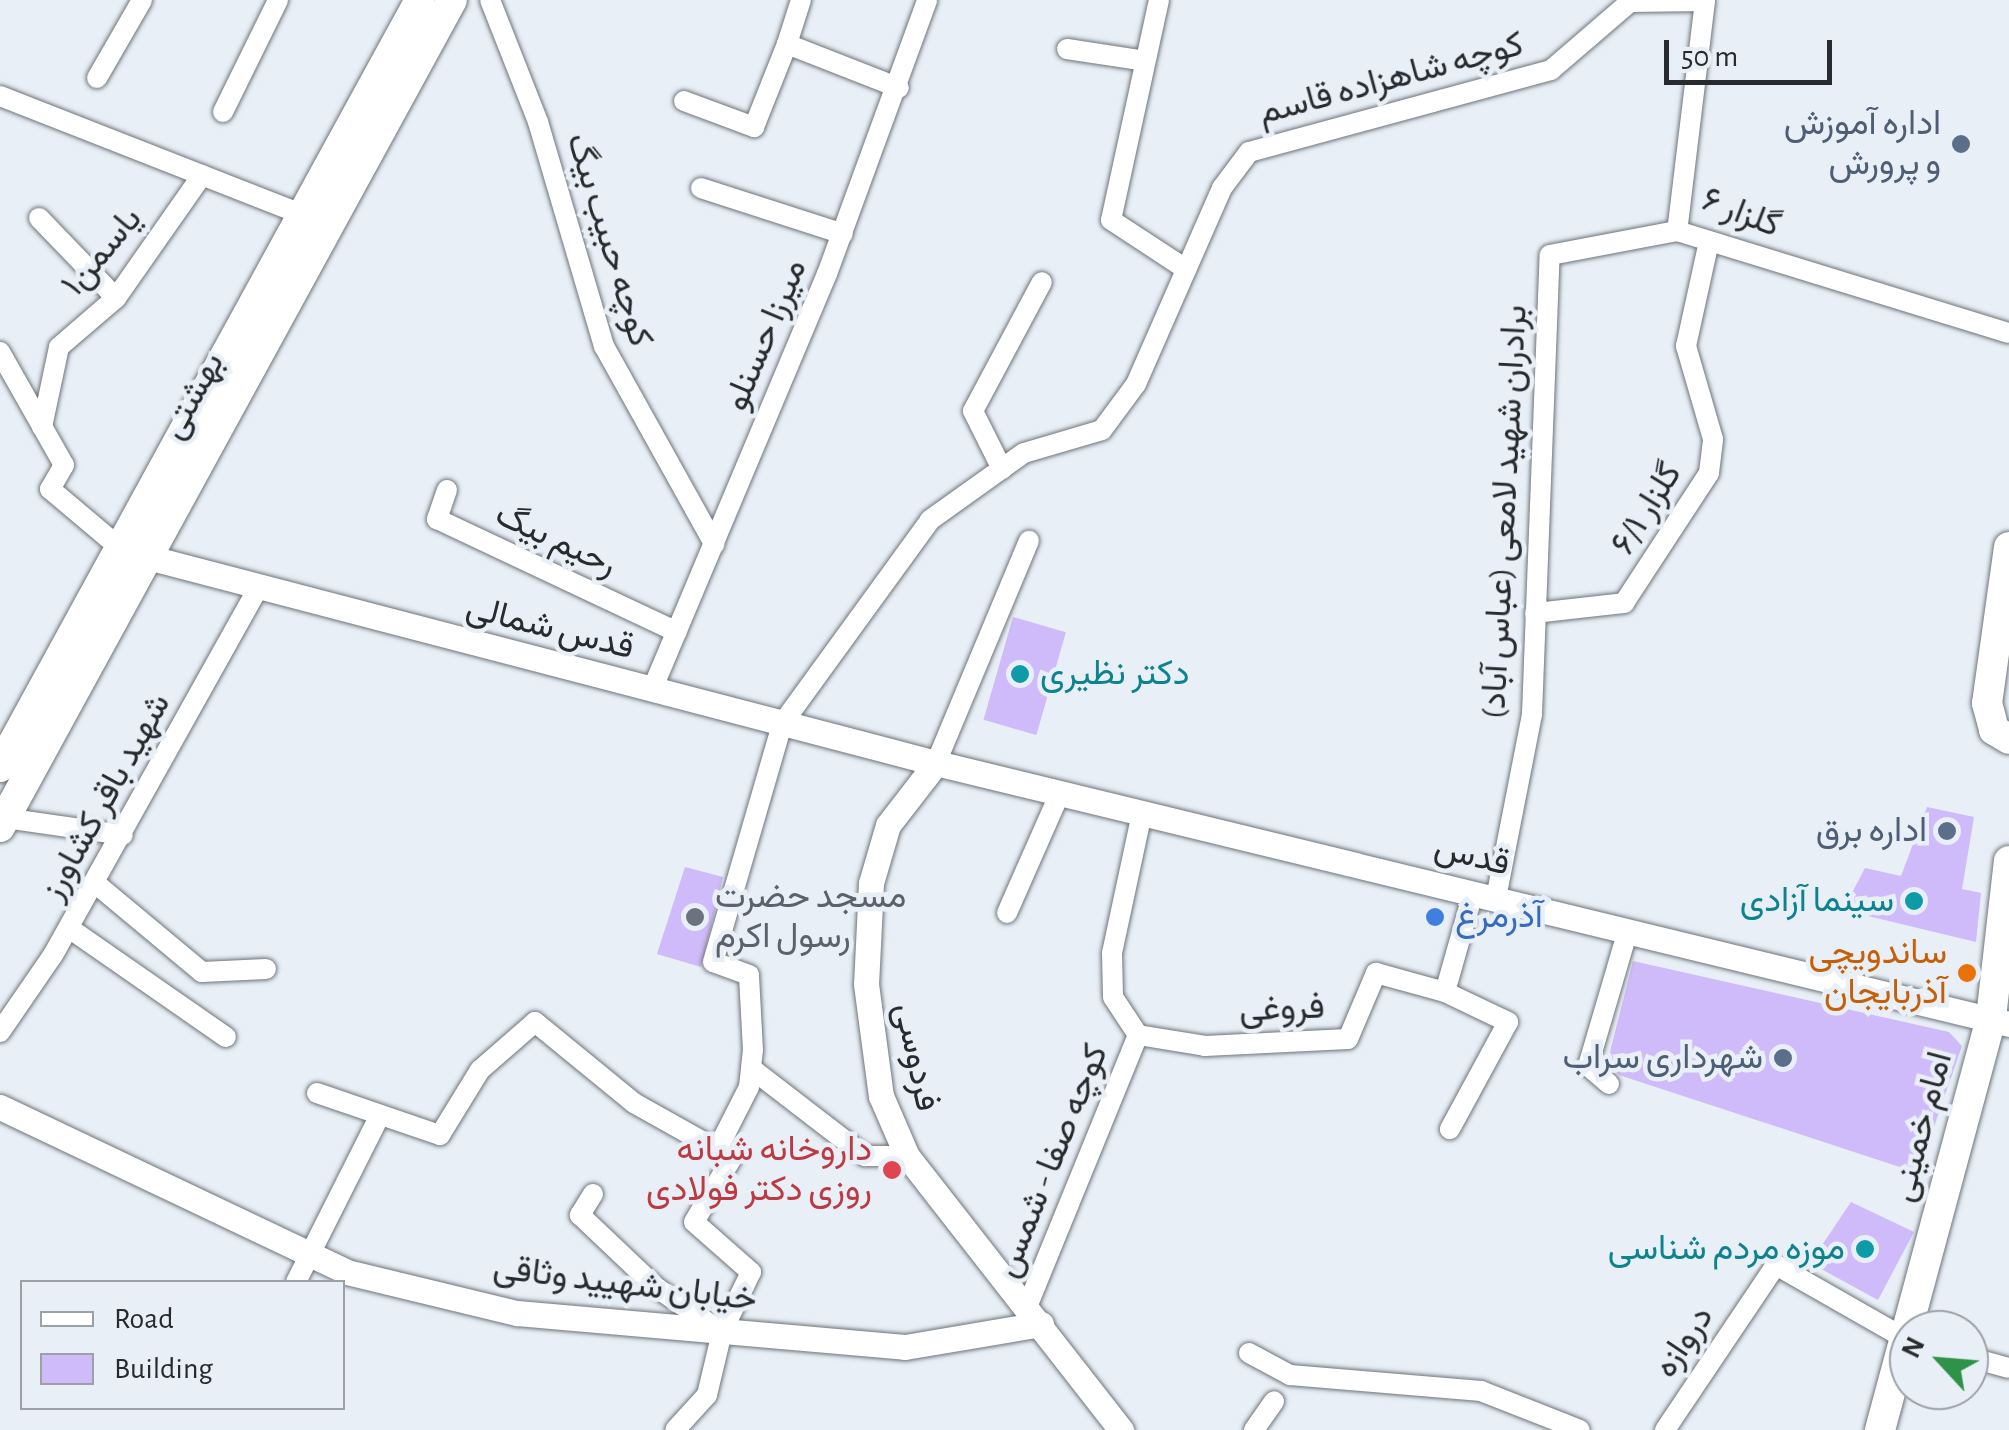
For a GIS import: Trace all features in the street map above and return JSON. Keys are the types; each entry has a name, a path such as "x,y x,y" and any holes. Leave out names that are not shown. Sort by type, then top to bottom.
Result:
{"main road":[{"name":"بهشتی","path":"2,823 303,215 420,0"},
{"name":"بهشتی","path":"0,765 133,554 452,0"},
{"path":"2008,546 1986,703 1994,730 2009,739"},
{"name":"امام خمینی","path":"1916,1310 2000,1021 2009,861"},
{"name":"امام خمینی","path":"1880,1430 1889,1400"}],"street":[{"path":"97,78 142,0"},
{"path":"223,112 278,0"},
{"name":"کوچه حبیب بیگ","path":"490,0 538,122 604,346 714,544"},
{"path":"684,101 754,128 801,0"},
{"name":"میرزا حسنلو","path":"652,690 843,234 899,88 927,0"},
{"path":"1159,0 1111,220 1186,269"},
{"name":"گلزار ۶","path":"1629,1 1705,2 1677,231 2009,333"},
{"name":"کوچه شاهزاده قاسم","path":"752,1069 749,975 713,962 782,724 930,520 1002,469 1102,430 1136,384 1222,188 1250,152 1551,70 1629,1"},
{"path":"787,44 899,88"},
{"path":"1067,49 1146,61"},
{"path":"0,96 303,215"},
{"name":"یاسمن۱","path":"42,427 59,346 116,298 202,175"},
{"path":"702,188 843,234"},
{"path":"39,218 116,298"},
{"name":"برادران شهید لامعی (عباس آباد)","path":"1484,896 1532,714 1550,254 1677,231"},
{"name":"گلزار ۶/۱","path":"1535,613 1624,603 1709,472 1714,438 1686,346 1710,241"},
{"path":"1002,469 974,411 1042,282"},
{"path":"0,352 64,465 50,489 133,554"},
{"name":"رحیم بیگ","path":"446,490 437,520 677,632"},
{"path":"936,763 1029,541"},
{"name":"قدس شمالی","path":"133,554 936,763"},
{"name":"شهید باقر کشاورز","path":"0,1032 96,883 258,588"},
{"name":"قدس","path":"936,763 2000,1021"},
{"name":"فردوسی","path":"936,763 888,825 865,929 881,1096 907,1156 1034,1315 1111,1425"},
{"path":"1007,913 1060,792"},
{"name":"کوچه صفا - شمس","path":"1034,1315 1138,1035 1113,997 1112,953 1142,813"},
{"path":"2,823 124,834"},
{"path":"96,883 202,972 266,970"},
{"path":"1445,992 1484,896"},
{"path":"69,928 226,1036"},
{"path":"1609,1084 1588,1066 1628,930"},
{"name":"فروغی","path":"1138,1035 1204,1046 1348,1039 1376,974 1445,992 1508,1022 1450,1129"},
{"path":"317,1093 440,1136 480,1070 534,1022 634,1103 732,1158 694,1222 751,1272 722,1332 707,1395 674,1430"},
{"path":"717,1150 752,1069 865,1156 907,1156"},
{"name":"خیابان شهیید وثاقی","path":"0,1107 314,1256 518,1313 905,1347 1034,1315"},
{"path":"297,1280 314,1256 380,1114"},
{"path":"593,1194 580,1215 657,1288 722,1332"},
{"name":"دروازه","path":"1665,1430 1776,1265 1889,1331"},
{"path":"1249,1353 1290,1375 1481,1391 1580,1430"},
{"path":"1254,1430 1274,1401"}],"building":[{"name":"دکتر نظیری","path":"1013,617 1066,632 1036,735 984,720"},
{"name":"سینما آزادی","path":"1927,807 1974,817 1962,889 1981,893 1976,942 1843,910 1865,868 1901,876"},
{"name":"مسجد حضرت رسول اکرم","path":"685,867 723,877 701,967 657,954"},
{"name":"شهرداری سراب","path":"1633,961 1949,1032 1962,1046 1918,1173 1619,1075 1607,1064"},
{"name":"موزه مردم شناسی","path":"1851,1202 1914,1232 1878,1300 1810,1263"}],"place":[{"name":"اداره آموزش و پرورش","path":"1961,144"},
{"name":"دکتر نظیری","path":"1020,674"},
{"name":"اداره برق","path":"1947,831"},
{"name":"سینما آزادی","path":"1914,901"},
{"name":"مسجد حضرت رسول اکرم","path":"695,917"},
{"name":"آذرمرغ","path":"1435,917"},
{"name":"ساندویچی آذربایجان","path":"1967,973"},
{"name":"شهرداری سراب","path":"1783,1058"},
{"name":"داروخانه شبانه روزی دکتر فولادی","path":"892,1170"},
{"name":"موزه مردم شناسی","path":"1865,1249"}]}
